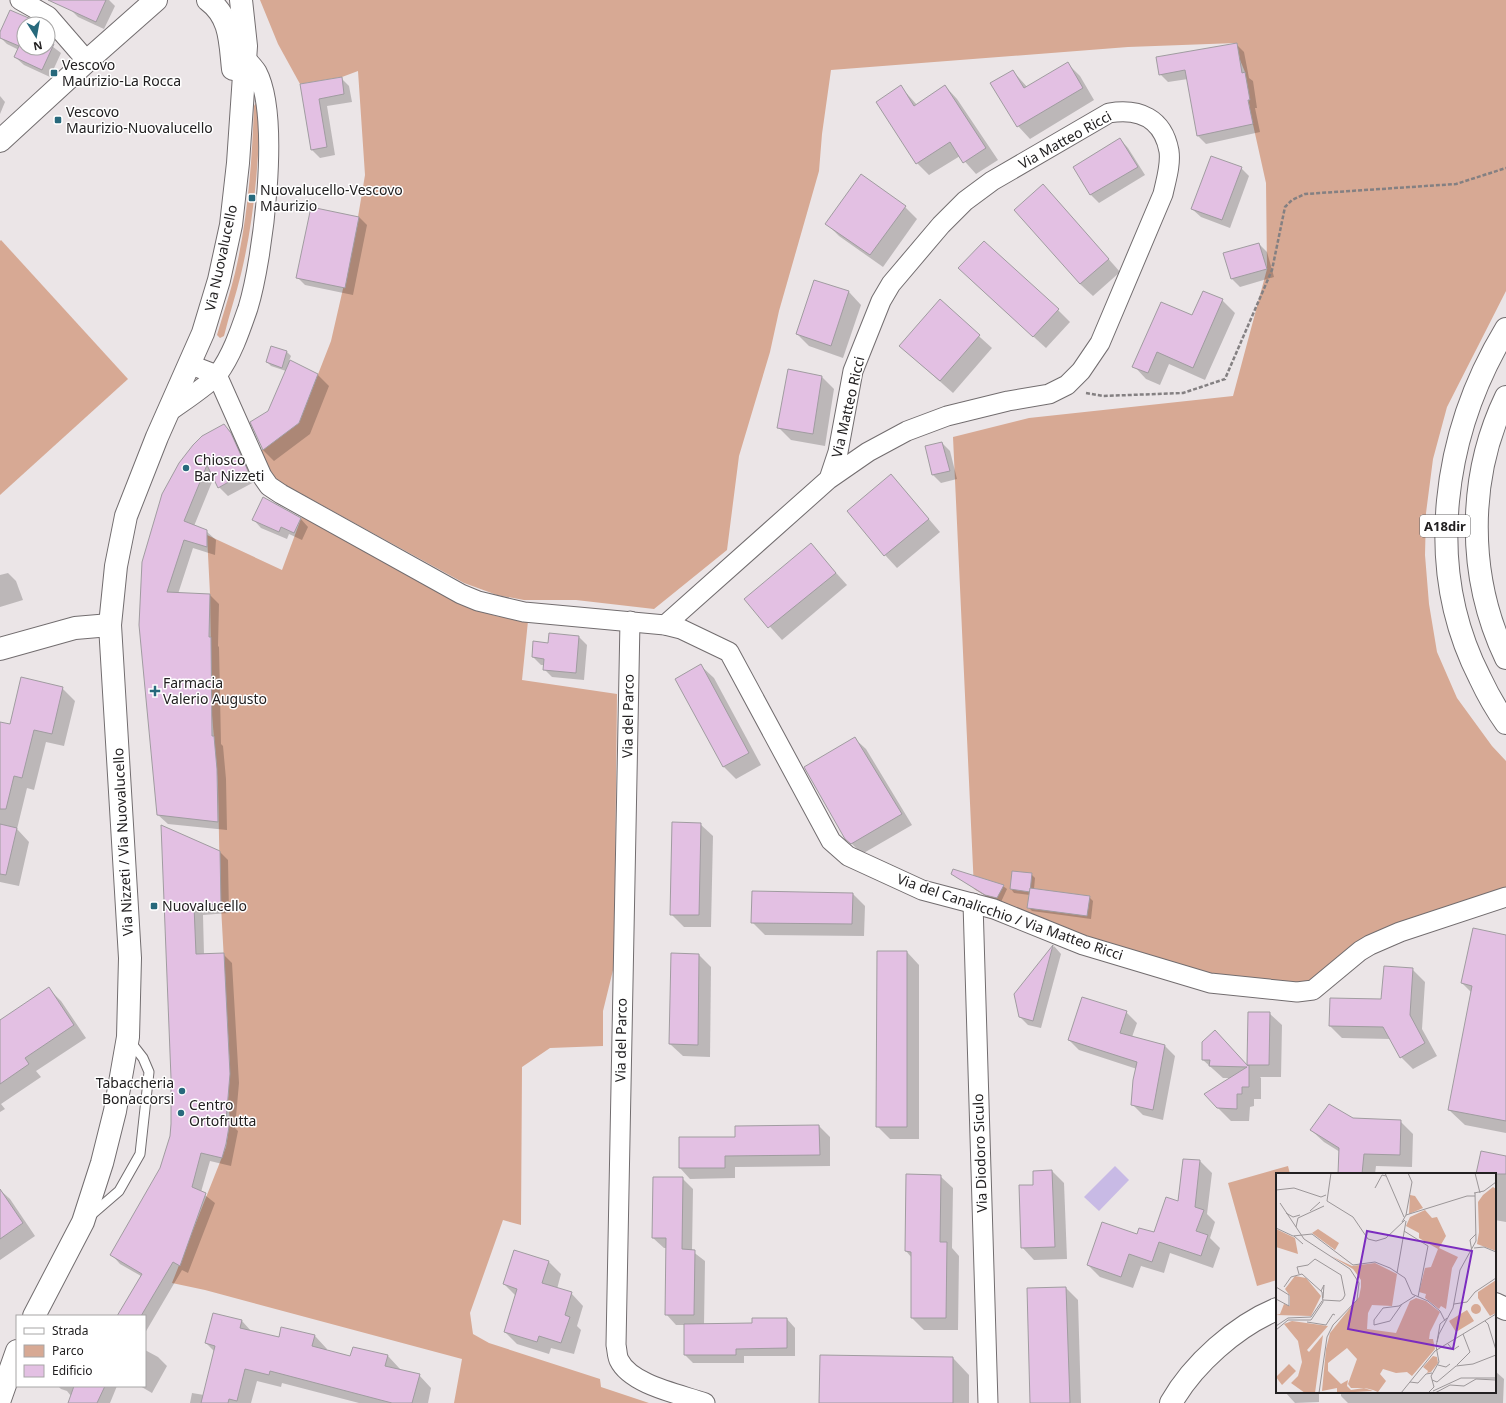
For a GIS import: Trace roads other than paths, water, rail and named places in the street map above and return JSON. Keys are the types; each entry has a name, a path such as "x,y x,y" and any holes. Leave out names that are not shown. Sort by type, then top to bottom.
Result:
{"main road":[{"path":"0,141 156,0"},
{"path":"208,0 218,7 225,19 230,39 240,123"},
{"path":"240,123 246,58 241,0"},
{"name":"Via Nuovalucello","path":"190,365 204,333 219,280 231,225 240,123"},
{"name":"A18dir","path":"1506,329 1478,384 1463,423 1450,475 1446,506 1445,532 1449,582 1457,621 1469,657 1485,690 1506,723"},
{"name":"Via Nizzeti / Via Nuovalucello","path":"35,1315 83,1222 102,1164 115,1111 128,1037 130,958 110,625 116,566 126,516 157,437 190,365"},
{"name":"A18dir","path":"1506,397 1485,450 1478,496 1477,548 1483,593 1497,638 1506,658"},
{"path":"0,649 75,628 110,625"},
{"path":"1496,1304 1506,1309"},
{"path":"1171,1403 1192,1373 1218,1346 1266,1313 1276,1309"},
{"path":"4,1398 16,1355"}],"street":[{"path":"20,0 48,16 87,61"},
{"path":"170,411 217,375 234,347 248,307 263,234 268,168 268,117 257,71 246,58"},
{"name":"Via Matteo Ricci","path":"665,625 829,479 868,452 907,432 947,416 1008,400 1049,394 1067,385 1081,371 1100,343 1163,194 1169,170 1169,151 1164,135 1153,121 1140,113 1123,111 1109,113 1089,123 992,181 965,201 941,225 891,284 881,300 853,371 838,452 829,479"},
{"path":"190,365 217,375"},
{"name":"Via del Canalicchio / Via Matteo Ricci","path":"217,375 262,476 269,486 281,494 478,601 524,612 665,625 681,629 729,652 806,798 831,841 848,856 871,868 922,890 973,903 1083,945 1210,983 1297,992 1313,990 1360,951 1370,945 1400,932 1506,897"},
{"name":"Via del Parco","path":"630,621 616,1345 618,1359 630,1374 647,1383 705,1403"},
{"name":"Via Diodoro Siculo","path":"973,903 988,1403"}],"lane":[{"path":"83,1222 119,1191 140,1154 149,1072 143,1058 128,1037"}],"place":[{"name":"Vescovo Maurizio-La Rocca","path":"54,73"},
{"name":"Vescovo Maurizio-Nuovalucello","path":"58,120"},
{"name":"Nuovalucello-Vescovo Maurizio","path":"252,198"},
{"name":"Chiosco Bar Nizzeti","path":"186,468"},
{"name":"Farmacia Valerio Augusto","path":"155,691"},
{"name":"Nuovalucello","path":"154,906"},
{"name":"Tabaccheria Bonaccorsi","path":"182,1091"},
{"name":"Centro Ortofrutta","path":"181,1113"}]}
